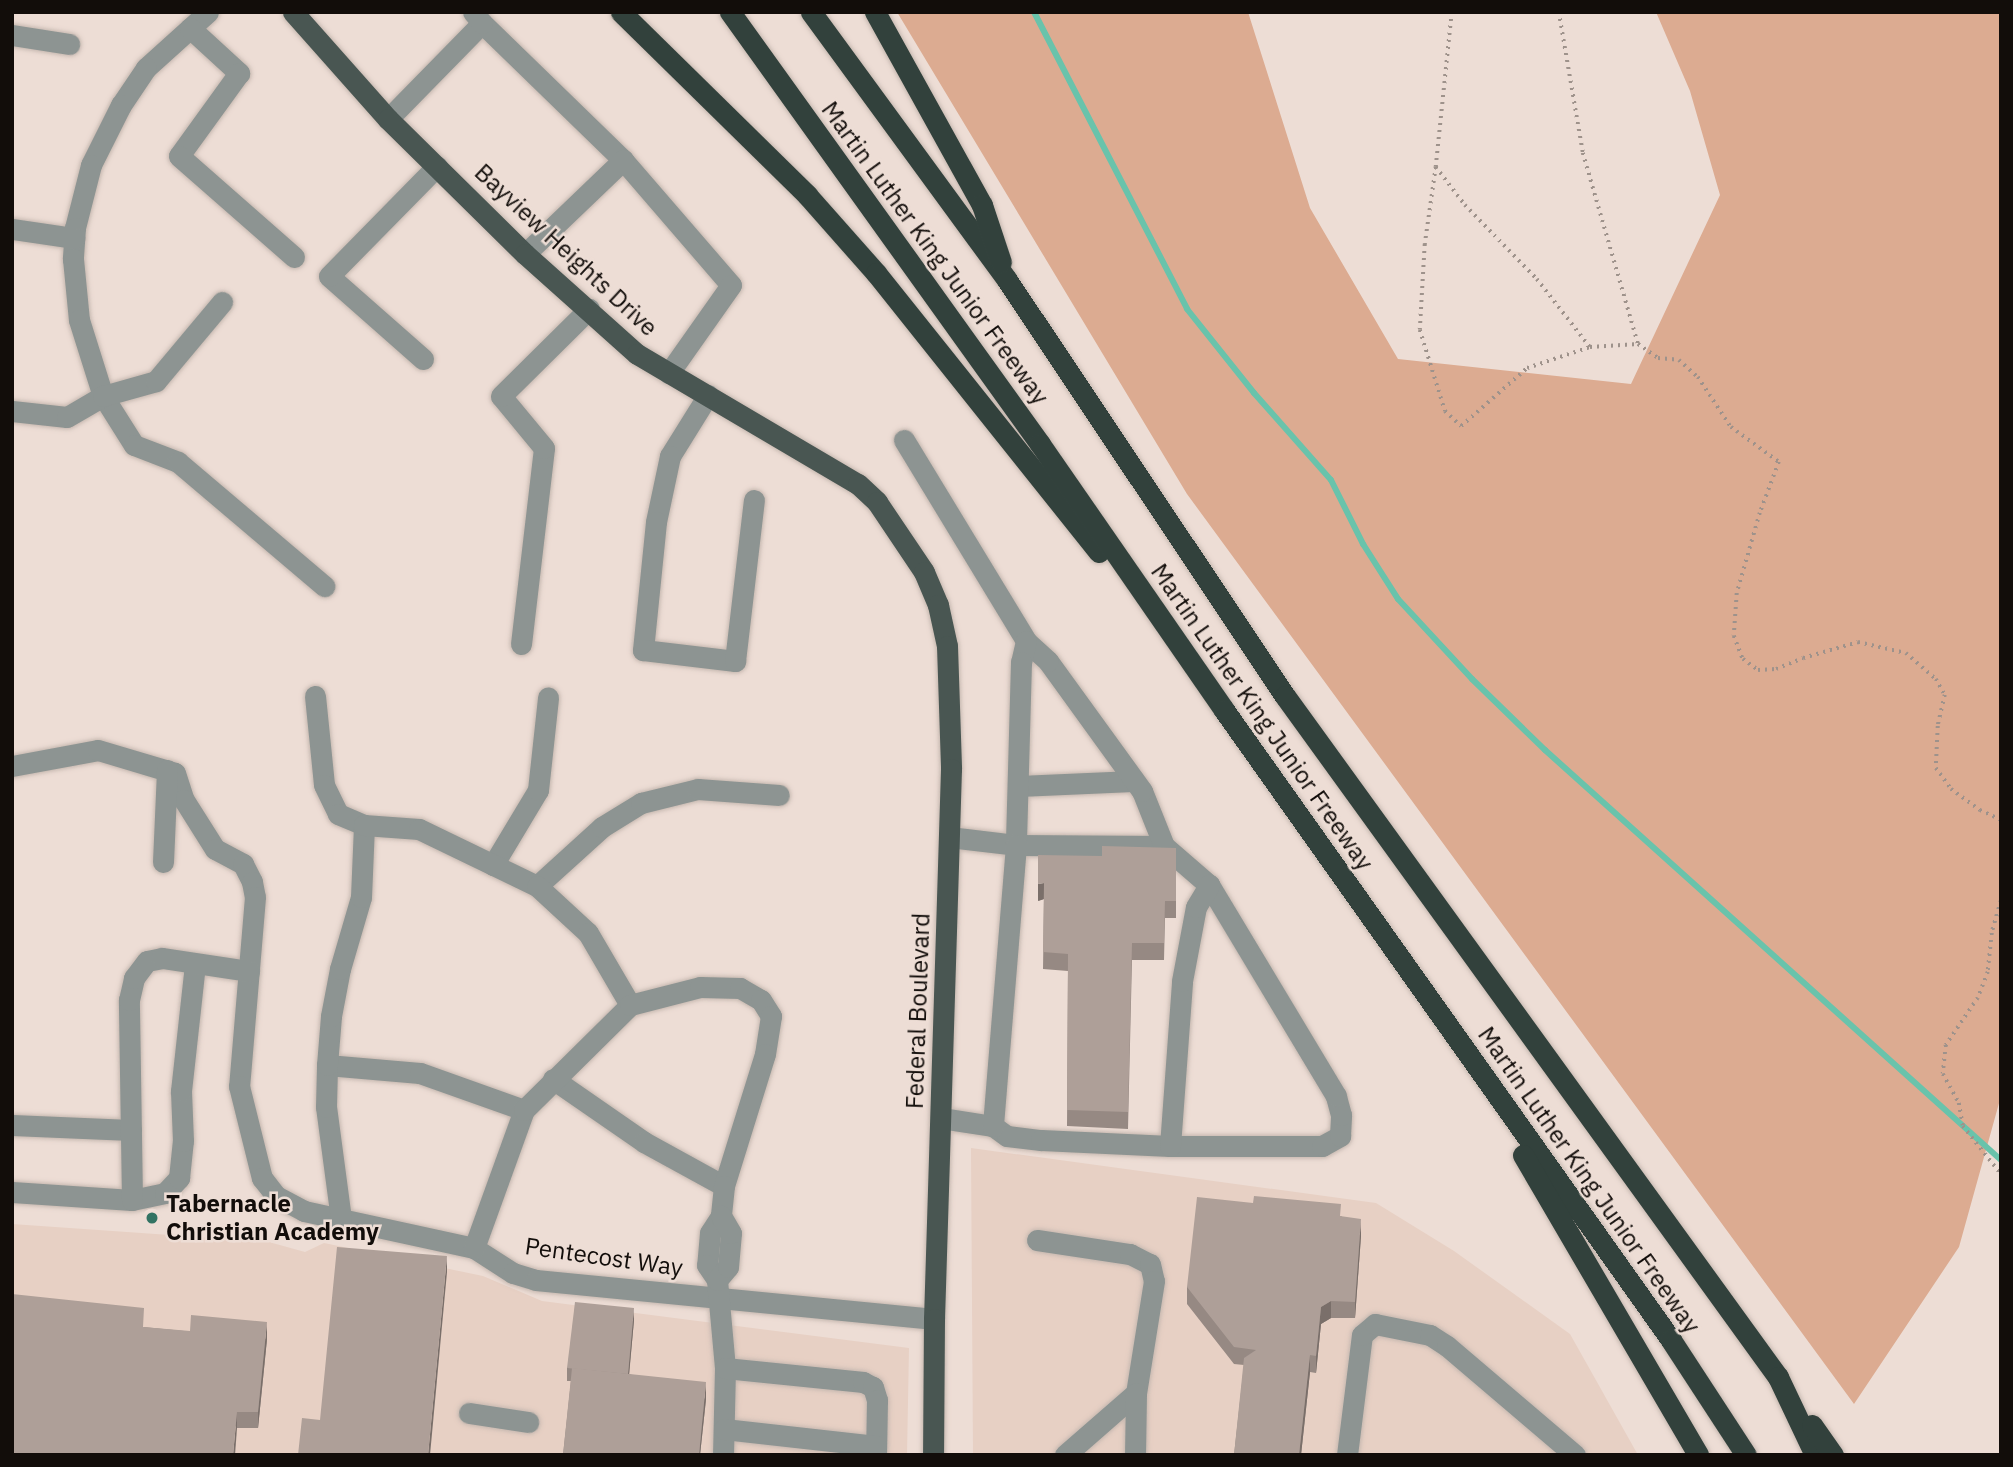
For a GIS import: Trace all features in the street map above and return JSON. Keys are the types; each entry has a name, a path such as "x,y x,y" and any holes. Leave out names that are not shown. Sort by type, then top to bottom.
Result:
{"highway":[{"path":"621,12 807,195 876,273 1224,710"},
{"name":"Martin Luther King Junior Freeway","path":"730,12 1040,444 1224,710 1671,1340 1746,1455"},
{"name":"Martin Luther King Junior Freeway","path":"811,12 1007,280 1285,696 1778,1377 1815,1455"},
{"path":"875,12 982,205 1007,280"},
{"path":"1444,1020 1698,1455"},
{"path":"1778,1377 1833,1455"}],"main road":[{"name":"Bayview Heights Drive","path":"293,12 388,119 525,254 637,354 858,484 877,502 924,572"},
{"name":"Federal Boulevard","path":"924,572 938,605 947,646 951,769 934,1320 933,1455"}],"street":[{"path":"208,12 146,68 121,105 91,165 74,238 79,320 103,396 134,445 178,462 324,586"},
{"path":"388,119 477,18 623,160 731,285 669,373"},
{"path":"190,28 239,73 179,156 294,257"},
{"path":"12,35 69,44"},
{"path":"525,254 623,160"},
{"path":"423,359 329,276 437,166"},
{"path":"12,229 74,238"},
{"path":"12,411 66,417 103,396 156,381 222,302"},
{"path":"521,644 544,448 500,396 589,309"},
{"path":"708,396 670,456 656,522 643,650 735,661 754,500"},
{"path":"904,440 1026,641 1048,661 1134,781 1164,846 1209,885 1336,1096 1341,1115 1340,1136 1322,1146 1170,1146 1041,1140 1007,1136 993,1126 941,1118"},
{"path":"993,1126 1016,845 1021,662 1026,641"},
{"path":"315,696 324,785 338,814 364,825 419,829 537,886 588,933 630,1005"},
{"path":"493,865 538,790 548,698"},
{"path":"12,766 98,750 167,770 163,862"},
{"name":"Pentecost Way","path":"167,770 175,773 184,800 215,849 243,864 252,882 255,897 239,1086 262,1178 276,1196 304,1211 474,1248 513,1273 536,1280 717,1289 934,1320"},
{"path":"1018,786 1134,781"},
{"path":"537,886 602,827 641,803 698,789 779,795"},
{"path":"341,1219 326,1108 327,1065 331,1016 340,969 361,897 364,825"},
{"path":"950,837 1016,845 1164,846"},
{"path":"1170,1146 1182,981 1196,907 1209,885"},
{"path":"132,1200 129,1000 134,978 147,961 162,958 249,971"},
{"path":"12,1192 132,1200 165,1193 179,1178 183,1141 181,1091 195,964"},
{"path":"474,1248 524,1110 630,1005 700,987 740,988 761,1000 771,1016 765,1055 724,1186 721,1216 731,1233 728,1267 717,1289 726,1368 723,1455"},
{"path":"327,1065 420,1073 524,1110"},
{"path":"554,1079 645,1142 724,1186"},
{"path":"12,1125 131,1130"},
{"path":"1037,1240 1130,1254 1150,1264 1154,1281 1136,1393 1135,1455"},
{"path":"1347,1455 1362,1335 1365,1329 1375,1324 1430,1335 1447,1346 1575,1455"},
{"path":"724,1429 876,1450 877,1400 873,1387 863,1382 726,1368"},
{"path":"1065,1455 1136,1393"},
{"path":"470,1413 528,1422"}],"path":[{"path":"1452,12 1425,244 1420,330 1445,411 1461,426 1527,368 1590,347 1638,344 1658,358 1679,360 1698,377 1731,427 1779,462 1760,513 1737,593 1734,636 1743,659 1758,670 1776,669 1803,657 1858,642 1906,653 1936,679 1945,695 1938,726 1936,768 1951,789 2001,820"},
{"path":"1559,12 1583,153 1638,344"},
{"path":"1436,167 1465,205 1537,279 1590,347"},
{"path":"2001,901 1992,933 1988,972 1978,998 1947,1045 1943,1074 1959,1103 1963,1126 2001,1174"}],"shaded area":[{"path":"897,12 1248,12 1310,208 1398,359 1631,384 1720,195 1690,91 1656,12 2001,12 2001,1096 1959,1247 1854,1404 1187,494"},
{"path":"971,1148 1376,1203 1454,1251 1570,1334 1638,1455 973,1455"},
{"path":"12,1224 269,1242 305,1252 324,1243 483,1276 542,1301 909,1348 907,1455 12,1455"}],"building":[{"path":"1102,846 1176,848 1176,901 1165,901 1164,943 1132,943 1128,1112 1067,1110 1068,954 1043,952 1044,883 1038,884 1038,855 1102,856"},
{"path":"1254,1196 1341,1204 1340,1216 1361,1219 1355,1302 1331,1301 1321,1307 1316,1356 1310,1355 1299,1455 1234,1455 1244,1358 1256,1350 1234,1347 1187,1287 1197,1197 1253,1203"},
{"path":"337,1247 447,1256 428,1455 298,1455 302,1418 320,1420"},
{"path":"12,1294 144,1308 143,1327 190,1331 191,1315 267,1322 258,1412 237,1412 233,1455 12,1455"},
{"path":"575,1302 634,1308 628,1374 567,1368"},
{"path":"572,1368 706,1382 699,1455 563,1455"}],"waterway":[{"path":"1034,12 1187,309 1254,393 1331,480 1363,544 1398,599 1472,679 1545,750 2001,1160"}],"place":[{"name":"Tabernacle Christian Academy","path":"152,1218"}]}
